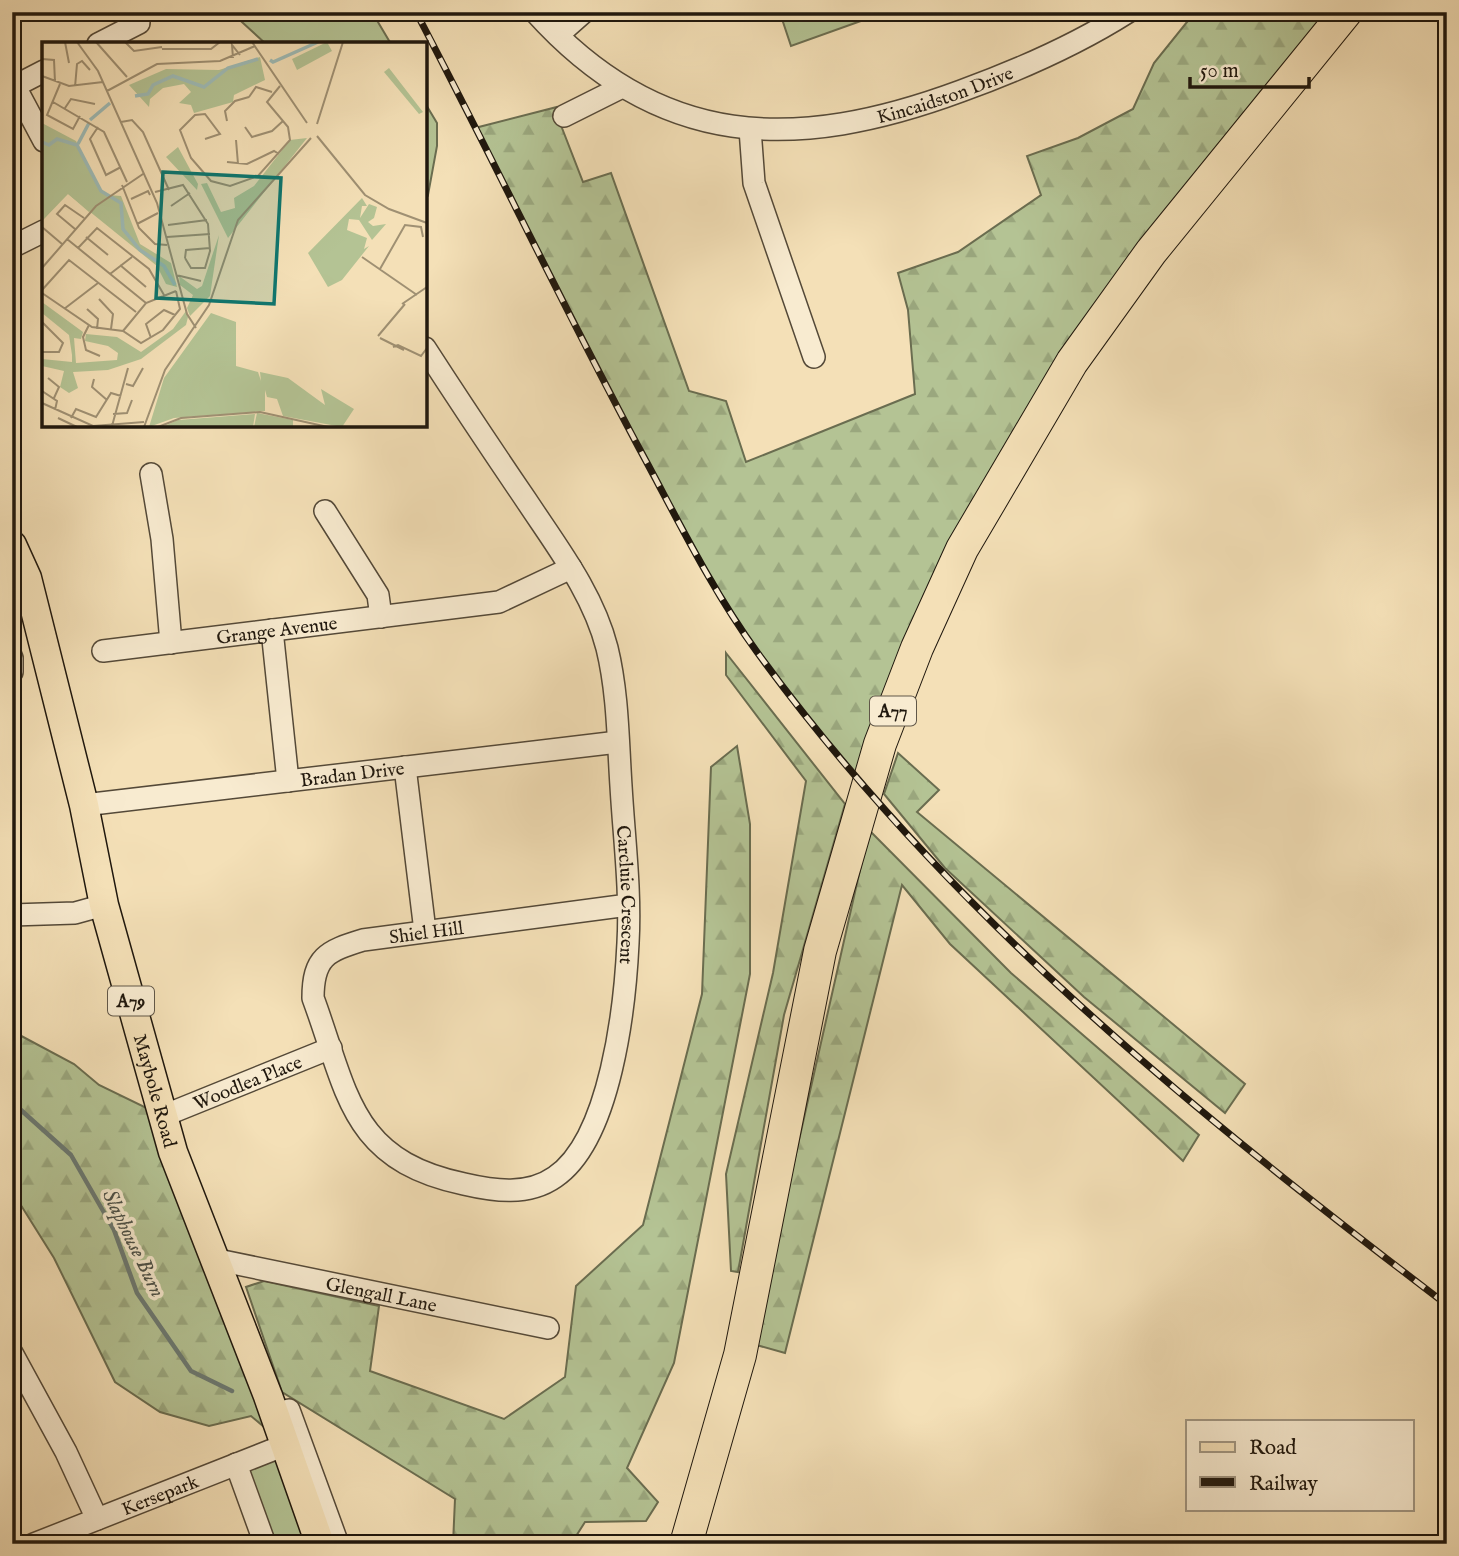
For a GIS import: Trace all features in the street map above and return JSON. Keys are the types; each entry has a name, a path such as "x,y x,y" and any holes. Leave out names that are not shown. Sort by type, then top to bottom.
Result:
{"highway":[{"name":"A77","path":"686,1544 740,1355 820,951 880,744 917,648 962,549 1072,362 1151,252 1346,12"}],"main road":[{"name":"Maybole Road","path":"12,545 27,578 85,805 104,905 163,1116 213,1259 274,1415 320,1544"}],"street":[{"name":"Kincaidston Drive","path":"535,12 605,77 652,104 699,120 750,129 794,131 835,127 916,107 1034,62 1128,12"},
{"path":"558,35 584,12"},
{"path":"102,42 139,23"},
{"path":"42,72 14,83 42,137"},
{"path":"564,116 622,87"},
{"path":"750,129 754,183 814,357"},
{"path":"12,247 42,232"},
{"name":"Carcluie Crescent","path":"331,1048 352,1107 366,1131 385,1152 415,1170 493,1191 522,1190 555,1178 578,1155 593,1126 604,1092 618,1030 628,944 628,905 618,742 607,649 594,609 572,568 427,351"},
{"path":"150,474 162,539 171,643"},
{"path":"325,511 378,595 381,617"},
{"name":"Grange Avenue","path":"103,651 499,602 572,568"},
{"path":"272,630 288,781"},
{"path":"12,658 12,672"},
{"name":"Bradan Drive","path":"85,805 618,742"},
{"path":"405,767 425,931"},
{"path":"12,915 75,913 104,905"},
{"name":"Shiel Hill","path":"331,1048 313,998 318,964 332,949 363,940 628,905"},
{"name":"Woodlea Place","path":"163,1116 331,1048"},
{"name":"Glengall Lane","path":"213,1259 548,1328"},
{"path":"12,1353 83,1486 97,1519"},
{"path":"274,1415 289,1410 338,1544"},
{"name":"Kersepark","path":"34,1544 285,1446"},
{"path":"236,1465 265,1544"}],"green space":[{"path":"231,12 372,12 390,42 264,42"},
{"path":"886,12 791,46 780,13"},
{"path":"1195,12 1346,12 1072,362 880,744 853,774 754,648 719,591 670,505 475,128 557,107 564,116 562,128 583,182 611,173 689,391 726,401 746,462 915,394 908,310 898,273 958,252 1041,195 1027,156 1078,138 1133,109 1154,63"},
{"path":"427,106 437,123 437,146 428,195"},
{"path":"726,653 845,804 784,1015 738,1272 731,1271 726,1174 773,973 806,781 726,675"},
{"path":"737,746 750,824 750,974 674,1363 627,1468 658,1502 646,1521 585,1522 571,1544 453,1544 455,1499 282,1392 246,1287 264,1281 379,1306 370,1371 504,1419 565,1377 576,1286 643,1225 702,994 711,767"},
{"path":"898,753 939,790 917,812 1245,1084 1225,1113 1084,997 945,868 884,794"},
{"path":"869,830 1011,973 1199,1135 1183,1161 950,944 902,885 785,1353 753,1344"},
{"path":"12,1031 74,1064 99,1085 163,1116 285,1445 251,1416 209,1426 160,1412 115,1382 54,1258 12,1191"},
{"path":"285,1445 320,1544 265,1544 236,1465"}],"waterway":[{"name":"Slaphouse Burn","path":"12,1102 71,1155 114,1230 137,1293 191,1371 232,1391"}],"railway":[{"path":"416,12 582,340 695,552 740,628 831,747 909,837 992,922 1078,1004 1259,1158 1447,1305"}]}
